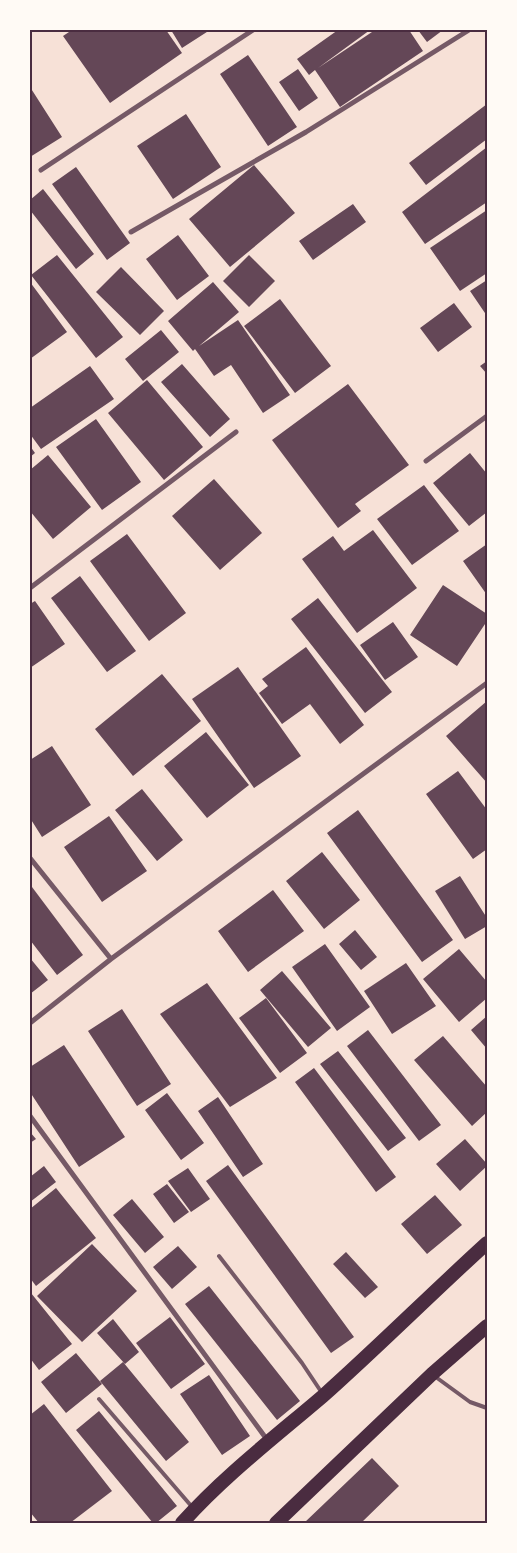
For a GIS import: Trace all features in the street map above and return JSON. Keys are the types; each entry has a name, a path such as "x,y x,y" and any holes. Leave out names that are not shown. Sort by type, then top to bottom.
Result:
{"highway":[{"path":"182,1523 194,1509 269,1441 324,1395 487,1243"},
{"path":"276,1523 432,1374 487,1326"}],"street":[{"path":"41,170 253,30"},
{"path":"131,232 306,132 469,30"},
{"path":"426,461 487,416"},
{"path":"30,588 236,432"},
{"path":"30,1023 111,959 487,683"},
{"path":"30,858 111,959"},
{"path":"30,1116 269,1441"}],"lane":[{"path":"219,1256 302,1363 324,1395"},
{"path":"432,1374 470,1402 487,1408"},
{"path":"98,1399 194,1509"}],"building":[{"path":"72,30 166,30 182,53 110,103 63,36"},
{"path":"171,30 210,30 182,48"},
{"path":"338,30 370,30 318,68 375,30 409,30 423,51 340,107 315,70 309,75 297,59"},
{"path":"418,30 443,30 427,42"},
{"path":"248,55 297,127 268,146 220,74"},
{"path":"298,69 318,98 299,111 279,82"},
{"path":"30,87 62,137 30,157"},
{"path":"487,104 487,139 426,185 409,163"},
{"path":"186,114 221,167 173,199 137,146"},
{"path":"487,147 487,202 425,244 402,212"},
{"path":"254,165 295,213 230,267 189,219"},
{"path":"76,167 130,243 107,260 52,184"},
{"path":"43,189 94,254 76,269 30,210 30,200"},
{"path":"353,204 366,222 313,260 299,241"},
{"path":"487,210 487,273 460,291 430,248"},
{"path":"178,235 209,276 177,300 146,259"},
{"path":"57,255 123,337 96,358 31,275"},
{"path":"249,255 275,281 249,307 223,281"},
{"path":"121,267 164,311 140,335 96,292"},
{"path":"487,280 487,316 470,291"},
{"path":"30,282 67,332 30,359"},
{"path":"213,282 239,312 199,346 238,320 290,395 263,413 231,365 214,376 195,349 193,351 168,321"},
{"path":"280,299 331,366 295,393 244,326"},
{"path":"454,303 472,327 438,352 420,328"},
{"path":"161,330 179,352 143,381 125,359"},
{"path":"487,361 487,374 480,366"},
{"path":"182,364 230,419 210,437 161,382"},
{"path":"90,366 114,399 41,449 30,434 30,408"},
{"path":"147,380 203,447 164,480 108,413"},
{"path":"348,384 409,465 355,504 361,511 338,528 272,440"},
{"path":"96,419 141,482 102,510 56,447"},
{"path":"30,446 35,453 30,457"},
{"path":"470,453 487,474 487,512 469,526 433,483"},
{"path":"48,455 91,507 53,539 30,511 30,470"},
{"path":"214,479 262,533 220,570 172,516"},
{"path":"424,485 459,531 412,565 377,519"},
{"path":"373,530 417,588 357,633 302,559 333,536 344,551"},
{"path":"127,534 186,613 149,641 90,561"},
{"path":"487,544 487,595 463,561"},
{"path":"80,576 136,651 107,672 51,598"},
{"path":"443,585 487,614 487,621 457,666 410,635"},
{"path":"318,598 392,692 365,713 291,619"},
{"path":"35,601 65,644 30,668 30,604"},
{"path":"393,622 418,657 385,680 360,645"},
{"path":"306,647 364,725 340,744 310,704 282,724 259,693 268,686 262,679"},
{"path":"238,667 301,756 254,788 192,699"},
{"path":"162,674 201,721 133,776 95,729"},
{"path":"487,701 487,783 446,736"},
{"path":"206,732 249,785 207,818 164,766"},
{"path":"52,746 91,805 42,837 30,818 30,760"},
{"path":"458,771 487,810 487,849 473,859 426,794"},
{"path":"142,789 183,840 157,861 115,810"},
{"path":"358,810 453,940 422,962 327,833"},
{"path":"109,816 147,871 102,902 64,847"},
{"path":"322,852 360,900 324,929 286,881"},
{"path":"460,876 487,918 487,926 465,939 435,891"},
{"path":"32,887 83,955 57,975 30,940 30,889"},
{"path":"273,890 304,931 248,972 218,931"},
{"path":"355,930 377,957 361,970 339,944"},
{"path":"325,944 370,1007 337,1031 292,967"},
{"path":"459,949 487,982 487,998 459,1022 423,979"},
{"path":"30,958 48,980 30,994"},
{"path":"406,963 436,1006 392,1034 364,991"},
{"path":"282,971 331,1028 308,1047 260,990"},
{"path":"207,983 277,1078 230,1107 160,1014"},
{"path":"266,998 307,1053 280,1073 239,1018"},
{"path":"122,1009 171,1084 137,1106 88,1031"},
{"path":"487,1016 487,1049 471,1030"},
{"path":"368,1030 441,1125 419,1141 347,1046"},
{"path":"443,1036 487,1087 487,1112 472,1126 414,1060"},
{"path":"64,1045 125,1137 79,1167 30,1092 30,1067"},
{"path":"338,1051 406,1138 388,1151 320,1064"},
{"path":"314,1068 396,1177 376,1192 295,1082"},
{"path":"167,1093 204,1143 181,1160 145,1110"},
{"path":"218,1097 263,1164 243,1177 198,1111"},
{"path":"30,1132 36,1139 30,1143"},
{"path":"465,1139 487,1166 460,1191 436,1164"},
{"path":"228,1165 354,1337 331,1353 206,1181"},
{"path":"44,1166 56,1182 30,1202 30,1177"},
{"path":"188,1168 210,1199 191,1212 168,1181"},
{"path":"167,1184 189,1212 174,1223 153,1194"},
{"path":"56,1188 96,1238 36,1286 30,1278 30,1209"},
{"path":"435,1195 462,1225 427,1254 401,1224"},
{"path":"132,1199 164,1237 145,1253 113,1215"},
{"path":"92,1244 137,1291 82,1342 37,1296"},
{"path":"178,1246 197,1267 172,1289 153,1267"},
{"path":"346,1252 378,1287 365,1298 333,1264"},
{"path":"209,1286 300,1401 277,1420 185,1304"},
{"path":"31,1293 72,1344 39,1370 30,1358"},
{"path":"170,1317 205,1364 171,1389 136,1343"},
{"path":"113,1319 139,1352 125,1364 97,1333"},
{"path":"76,1353 102,1384 66,1413 41,1382"},
{"path":"123,1362 189,1442 166,1461 100,1381"},
{"path":"209,1375 250,1436 222,1455 180,1394"},
{"path":"44,1404 112,1491 70,1523 39,1523 30,1512 30,1415"},
{"path":"99,1411 177,1506 156,1523 153,1523 76,1430"},
{"path":"372,1458 399,1486 361,1523 304,1523"}]}
